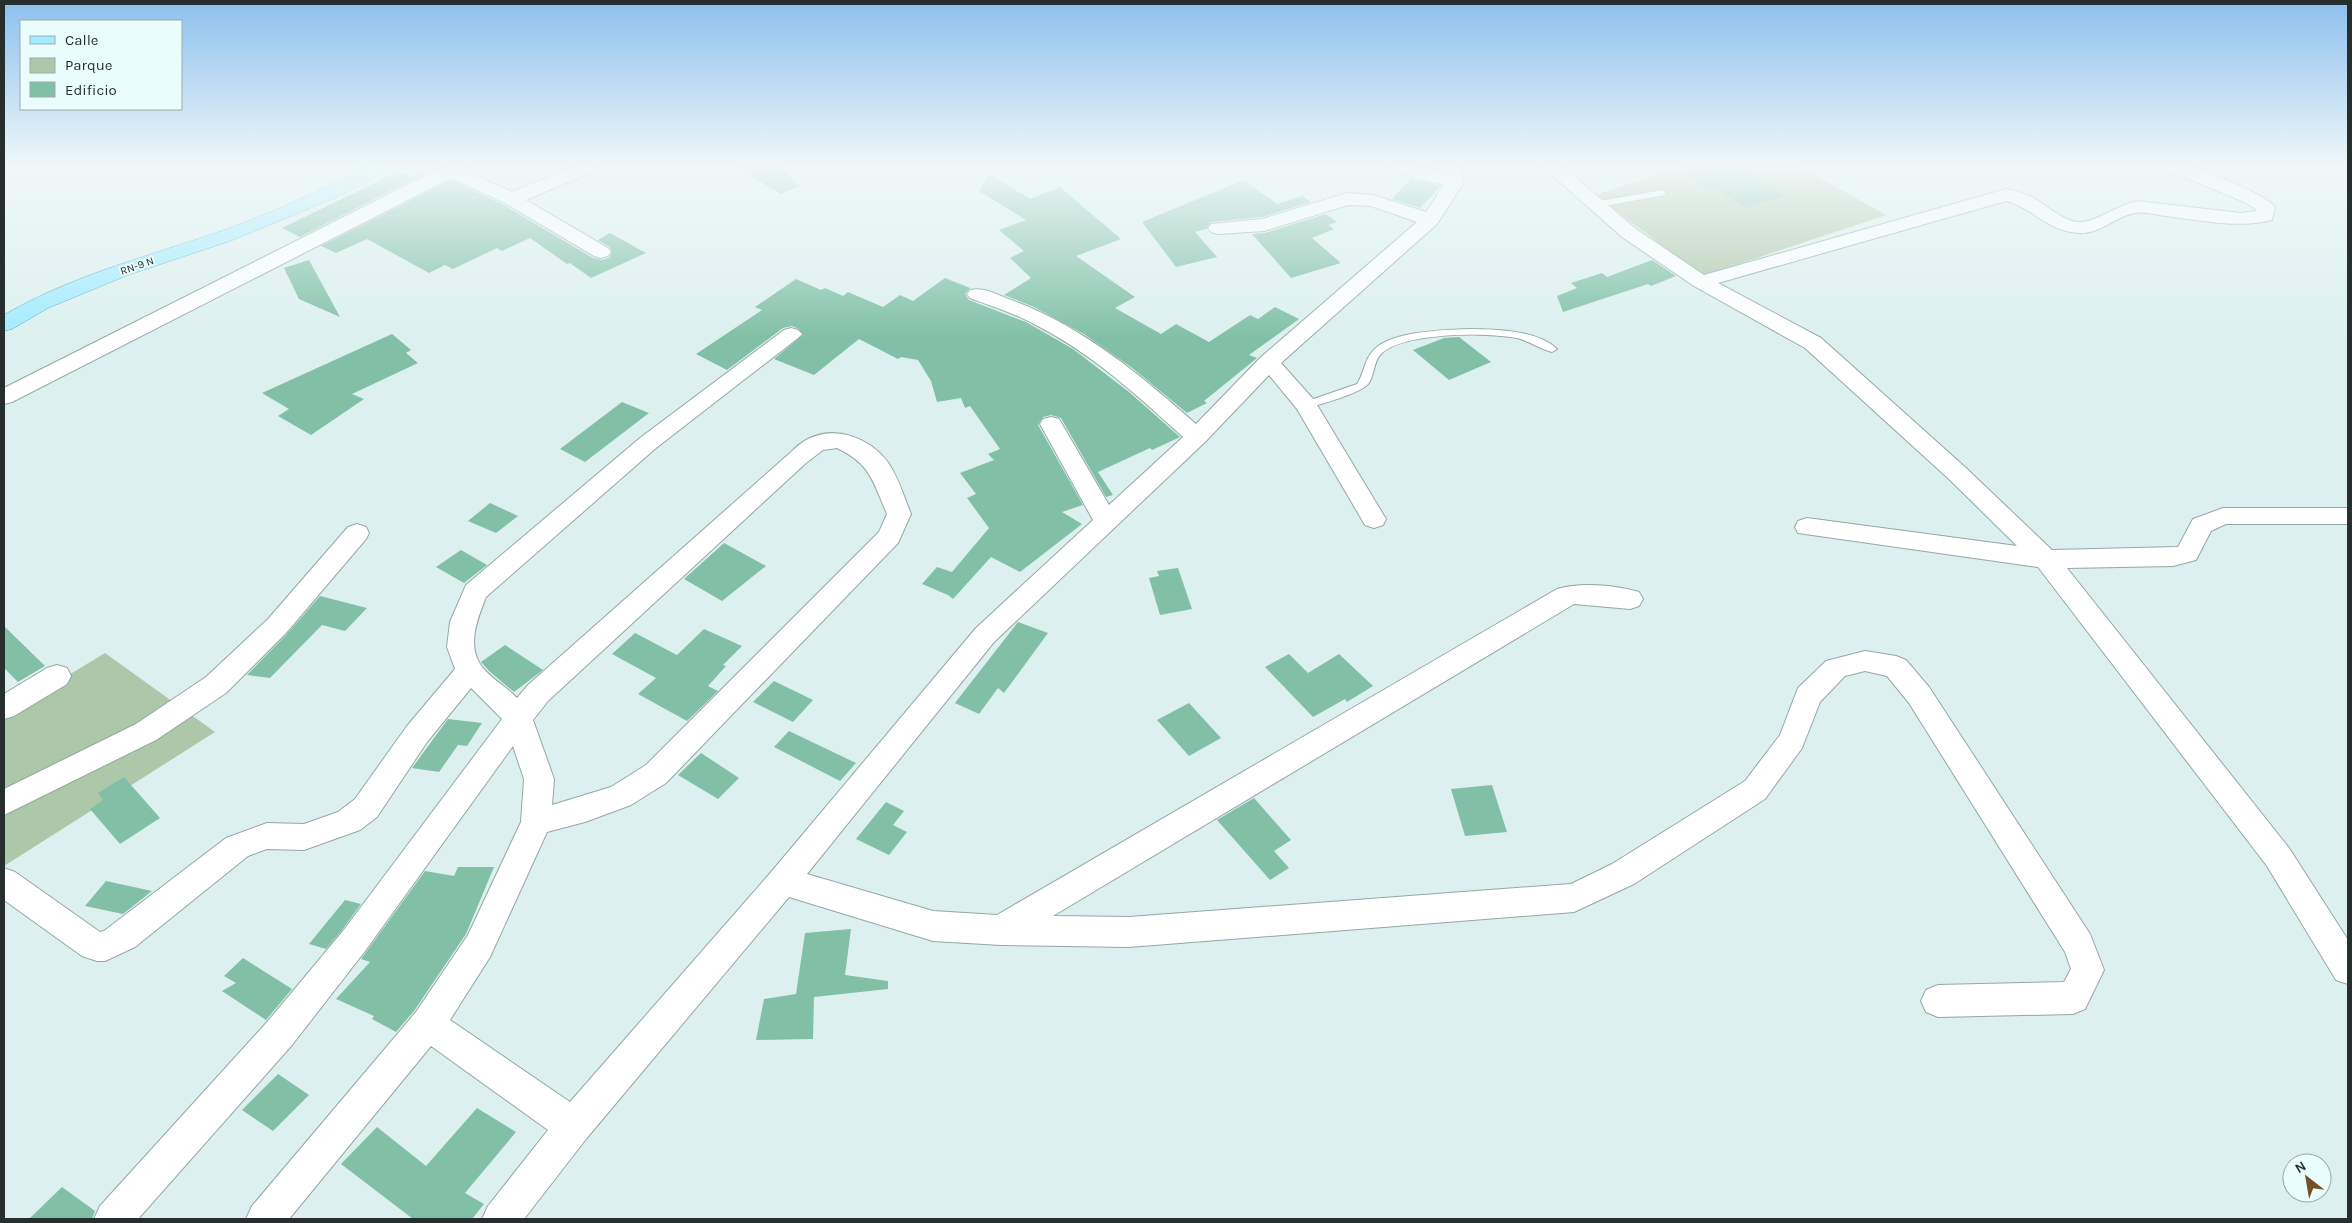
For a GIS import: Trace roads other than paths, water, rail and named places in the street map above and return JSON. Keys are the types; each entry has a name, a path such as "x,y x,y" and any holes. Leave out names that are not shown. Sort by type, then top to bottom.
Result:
{"main road":[{"name":"RN-9 N","path":"4,324 40,303 122,271 223,237 257,223"}],"street":[{"path":"4,397 349,223"},
{"path":"552,223 601,252"},
{"path":"1218,228 1270,223"},
{"path":"501,1219 573,1126 783,881 985,635 1197,437 1269,362 1427,223"},
{"path":"1617,223 1701,282 1813,343 1958,474 2046,560 2278,857 2348,969"},
{"path":"1701,282 1908,223"},
{"path":"2062,223 2077,228 2086,228 2096,223"},
{"path":"977,294 1054,326 1126,375 1197,437"},
{"path":"265,1219 428,1024 479,946 536,822 539,779 518,718 501,699 469,671 460,648 463,622 475,592 648,443 791,334"},
{"path":"1269,362 1306,405 1374,519"},
{"path":"1051,424 1106,522"},
{"path":"113,1219 280,1033 354,941 538,693 816,444 840,440 861,450 878,466 899,514 889,537 656,774 621,796 585,809 536,822"},
{"path":"1807,527 2046,560 2173,557 2188,554 2202,525 2223,516 2348,516"},
{"path":"4,803 146,732 216,685 276,626 357,532"},
{"path":"1001,930 1566,596 1574,594 1630,599"},
{"path":"783,881 934,926 1001,930 1129,932 1574,898 1623,874 1755,790 1792,740 1808,696 1836,668 1864,660 1896,667 1919,695 2079,945 2088,970 2073,998 1938,1001"},
{"path":"4,882 93,945 100,948 107,947 124,937 237,847 267,836 304,836 349,821 366,808 418,734 469,671"},
{"path":"4,708 57,676"},
{"path":"428,1024 573,1126"}],"lane":[{"path":"1306,405 1361,386 1367,380 1376,353 1388,345 1428,335 1456,331 1518,335 1552,349"}]}
